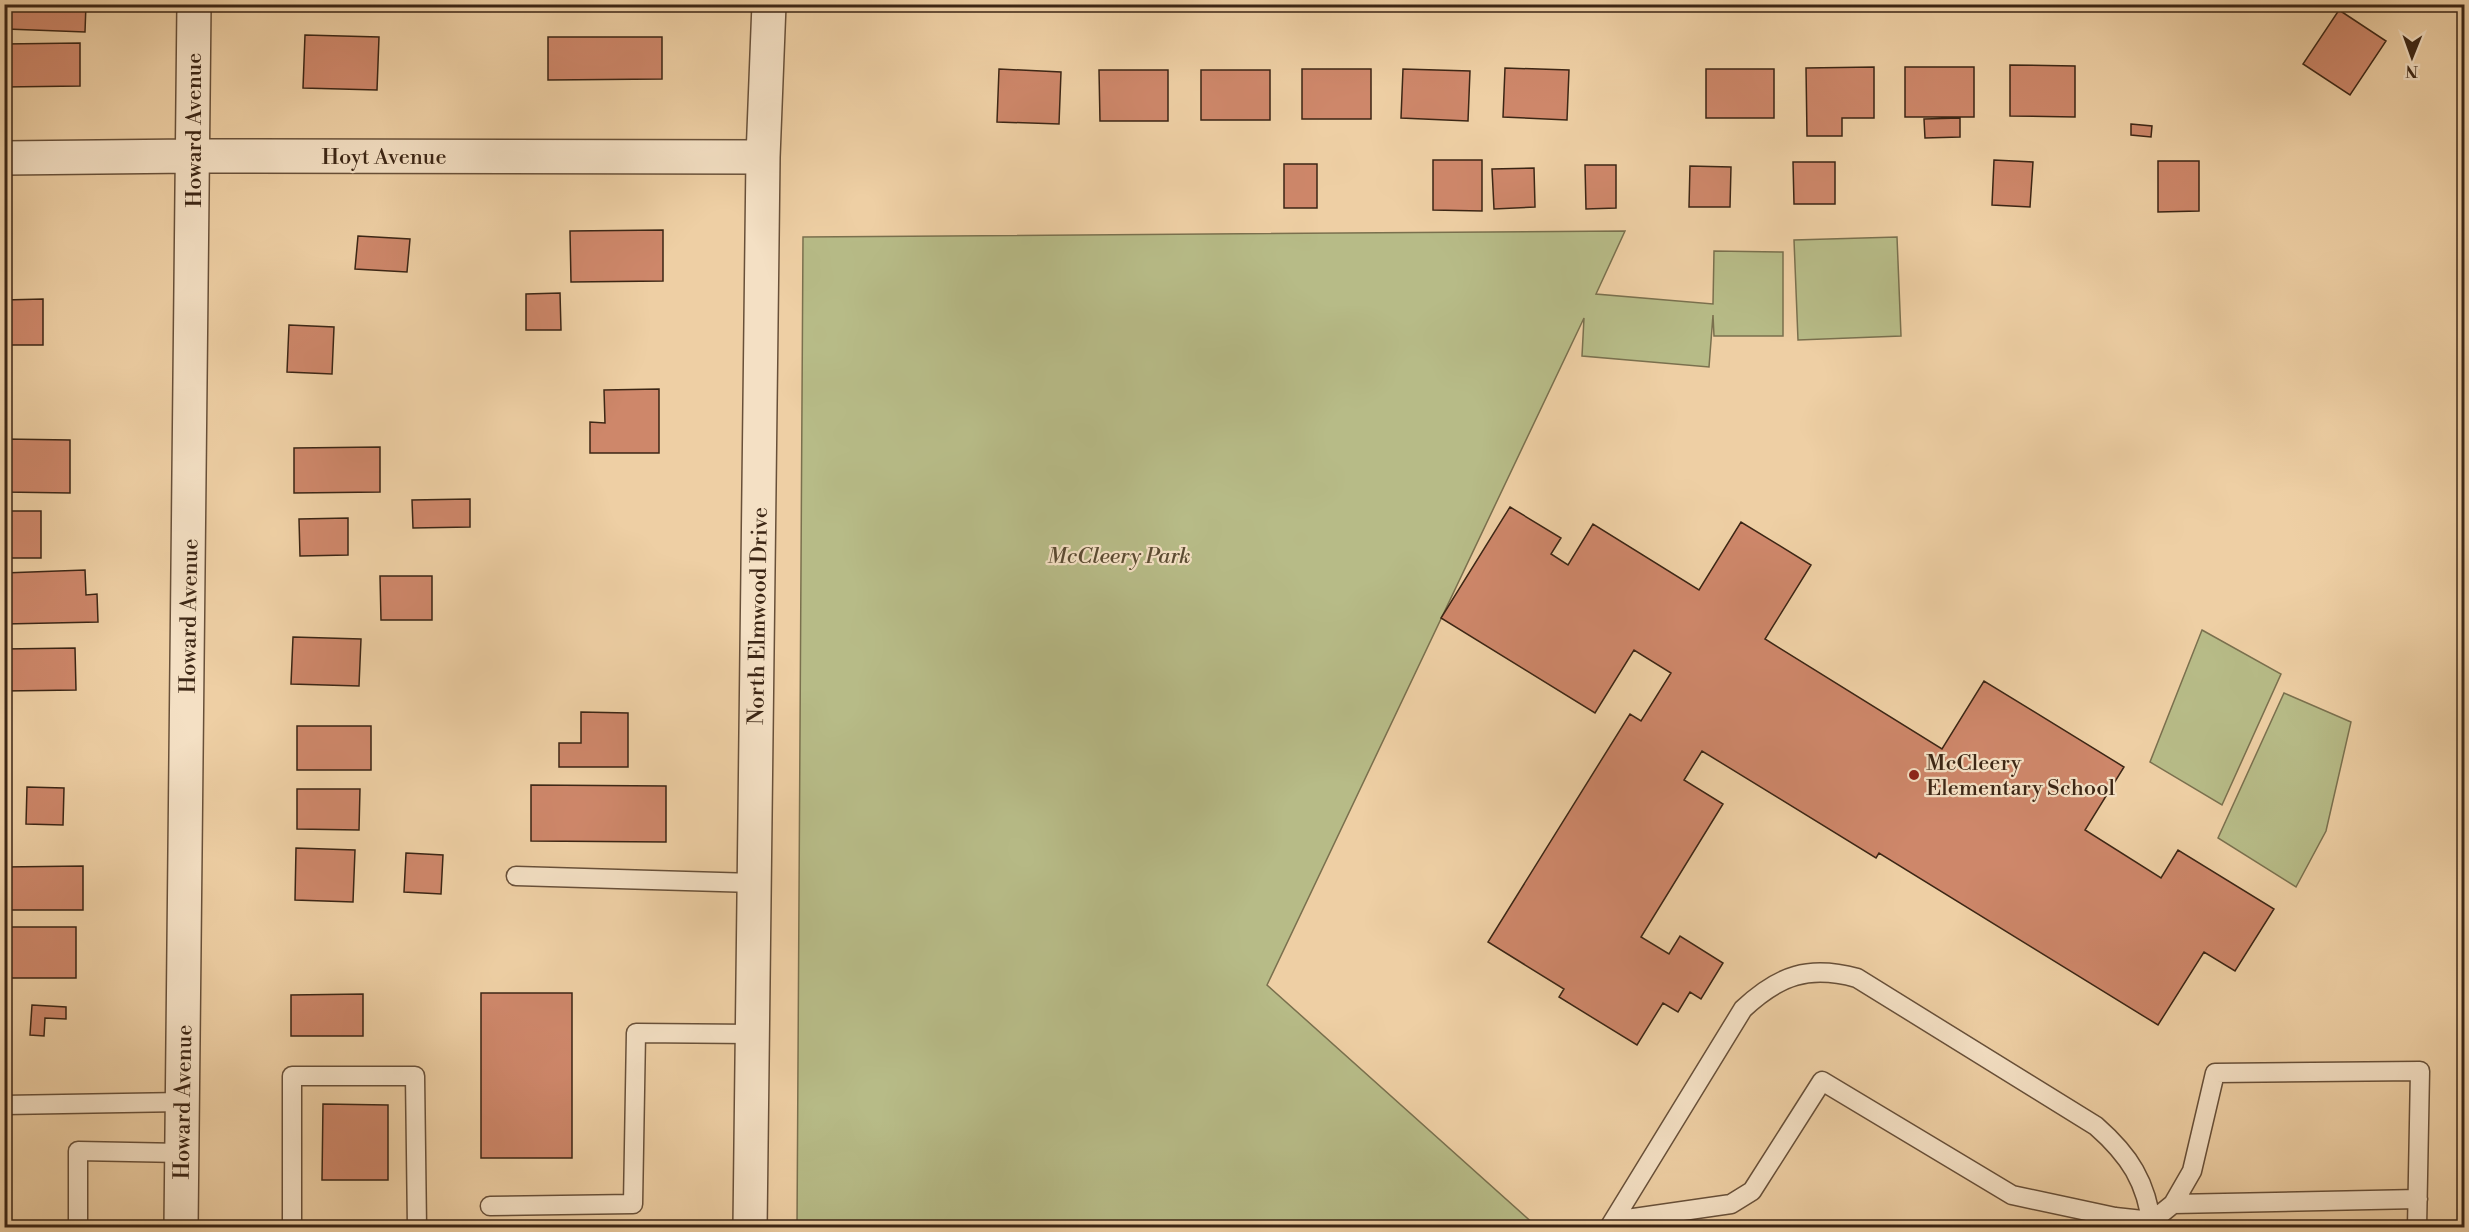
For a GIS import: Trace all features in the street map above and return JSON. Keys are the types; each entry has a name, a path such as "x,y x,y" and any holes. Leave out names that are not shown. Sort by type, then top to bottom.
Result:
{"street":[{"name":"Howard Avenue","path":"181,1227 194,4"},
{"name":"North Elmwood Drive","path":"750,1227 763,157 769,4"},
{"name":"Hoyt Avenue","path":"4,158 763,157"}],"lane":[{"path":"516,876 754,883"},
{"path":"1612,1224 1743,1009 1761,992 1779,981 1798,974 1817,972 1837,973 1857,978 2096,1126 2119,1146 2134,1167 2144,1190 2152,1224"},
{"path":"490,1206 633,1204 636,1033 753,1034"},
{"path":"2152,1224 2173,1204 2192,1171 2215,1072 2420,1071 2417,1227"},
{"path":"292,1227 292,1076 415,1076 417,1227"},
{"path":"1612,1224 1731,1204 1752,1191 1822,1081 2012,1195 2152,1224"},
{"path":"4,1105 182,1102"},
{"path":"78,1227 78,1152 182,1153"},
{"path":"2173,1204 2418,1199"}],"green space":[{"name":"McCleery Park","path":"1625,231 1596,294 1713,304 1714,251 1783,252 1783,336 1714,336 1713,315 1709,367 1582,356 1584,318 1267,985 1535,1227 797,1228 803,237"},
{"path":"1897,237 1901,336 1798,340 1794,240"},
{"path":"2202,630 2281,674 2222,805 2150,762"},
{"path":"2284,693 2351,722 2326,831 2296,887 2218,838"}],"building":[{"path":"8,4 86,4 85,32 7,29"},
{"path":"2339,10 2386,41 2350,95 2303,64"},
{"path":"305,35 379,37 377,90 303,88"},
{"path":"548,37 662,37 662,79 548,80"},
{"path":"80,43 80,86 4,87 4,44"},
{"path":"2010,65 2075,66 2075,117 2010,116"},
{"path":"1874,67 1874,118 1842,118 1842,136 1807,136 1806,68"},
{"path":"1905,67 1974,67 1974,117 1905,117"},
{"path":"1505,68 1569,70 1567,120 1503,117"},
{"path":"999,69 1061,72 1059,124 997,122"},
{"path":"1302,69 1371,69 1371,119 1302,119"},
{"path":"1403,69 1470,71 1468,121 1401,118"},
{"path":"1706,69 1774,69 1774,118 1706,118"},
{"path":"1099,70 1168,70 1168,121 1100,121"},
{"path":"1201,70 1270,70 1270,120 1201,120"},
{"path":"1960,118 1960,137 1925,138 1924,119"},
{"path":"2131,124 2152,126 2151,137 2131,135"},
{"path":"1433,160 1482,160 1482,211 1433,210"},
{"path":"1994,160 2033,162 2030,207 1992,205"},
{"path":"2158,161 2199,161 2199,211 2158,212"},
{"path":"1793,162 1835,162 1835,204 1794,204"},
{"path":"1284,164 1317,164 1317,208 1284,208"},
{"path":"1585,165 1616,165 1616,208 1586,209"},
{"path":"1690,166 1731,167 1730,207 1689,207"},
{"path":"1534,168 1535,207 1494,209 1492,169"},
{"path":"663,230 663,281 571,282 570,231"},
{"path":"358,236 410,239 407,272 355,269"},
{"path":"560,293 561,330 526,330 526,294"},
{"path":"43,299 43,345 4,345 4,300"},
{"path":"289,325 334,327 332,374 287,372"},
{"path":"659,389 659,453 590,453 590,422 605,423 604,390"},
{"path":"4,439 70,440 70,493 4,492"},
{"path":"380,447 380,492 294,493 294,448"},
{"path":"470,499 470,527 413,528 412,500"},
{"path":"1510,507 1561,538 1551,554 1568,565 1593,524 1699,590 1741,522 1811,565 1765,639 1942,749 1984,681 2124,767 2085,830 2161,878 2178,850 2274,909 2235,971 2204,952 2158,1025 1879,853 1876,858 1702,751 1684,780 1723,804 1641,937 1669,954 1680,936 1723,963 1701,999 1690,992 1678,1012 1663,1003 1637,1045 1559,997 1564,989 1488,942 1630,714 1641,721 1671,673 1634,650 1595,713 1441,618"},
{"path":"4,511 41,511 41,558 4,558"},
{"path":"348,518 348,555 300,556 299,519"},
{"path":"85,570 86,595 97,594 98,622 5,624 4,573"},
{"path":"380,576 432,576 432,620 381,620"},
{"path":"293,637 361,639 359,686 291,684"},
{"path":"75,648 76,690 4,691 4,649"},
{"path":"581,712 628,713 628,767 559,767 559,743 581,743"},
{"path":"297,726 371,726 371,770 297,770"},
{"path":"531,785 666,786 666,842 531,841"},
{"path":"27,787 64,788 63,825 26,824"},
{"path":"297,789 360,789 359,830 297,829"},
{"path":"296,848 355,850 353,902 295,900"},
{"path":"406,853 443,855 441,894 404,892"},
{"path":"83,866 83,910 4,910 4,867"},
{"path":"4,927 76,927 76,978 4,978"},
{"path":"481,993 572,993 572,1158 481,1158"},
{"path":"363,994 363,1036 291,1036 291,995"},
{"path":"32,1005 66,1007 66,1019 45,1018 44,1036 30,1035"},
{"path":"323,1104 388,1105 388,1180 322,1180"},
{"path":"4,1128 11,1128 11,1197 4,1197"}],"place":[{"name":"McCleery Elementary School","path":"1914,775"}]}
